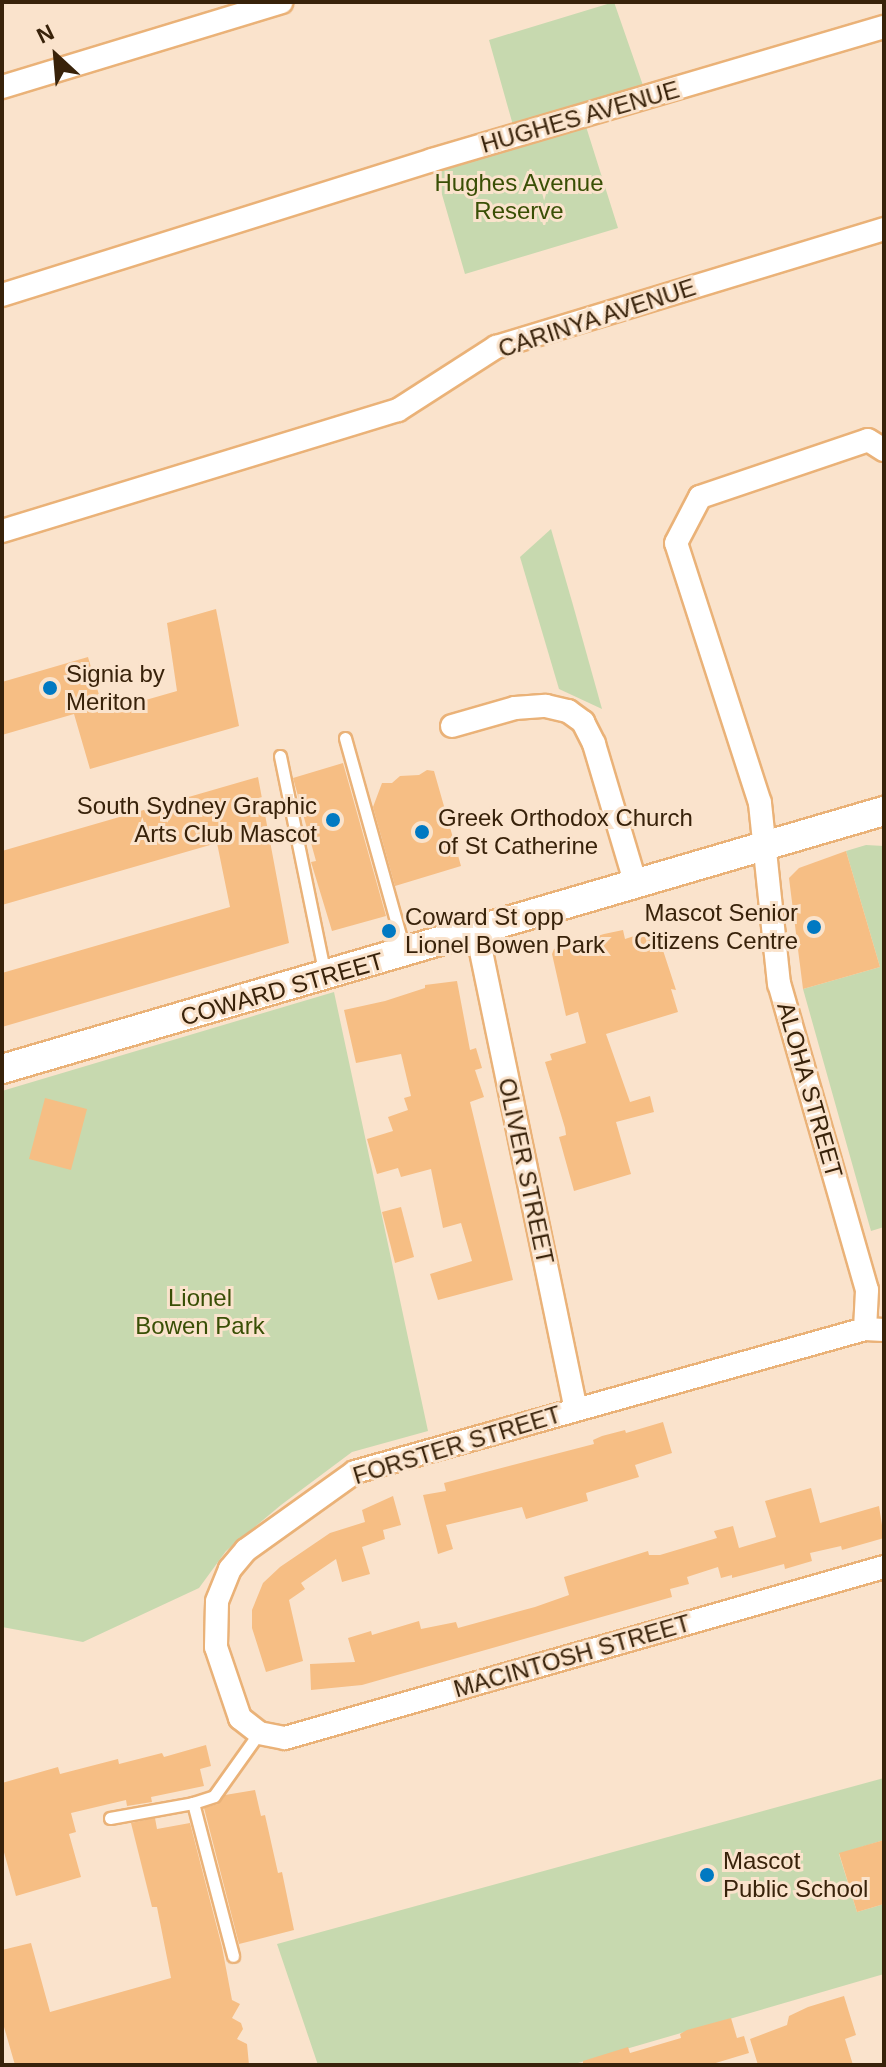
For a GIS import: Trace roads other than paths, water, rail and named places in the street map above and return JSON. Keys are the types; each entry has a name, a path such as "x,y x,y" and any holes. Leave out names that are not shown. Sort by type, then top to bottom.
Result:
{"street":[{"path":"2,87 281,2"},
{"name":"HUGHES AVENUE","path":"2,295 432,160 884,27"},
{"name":"CARINYA AVENUE","path":"2,531 398,410 496,347 884,229"},
{"name":"ALOHA STREET","path":"875,1329 867,1290 779,984 760,803 676,543 700,497 868,440 884,450"},
{"path":"452,726 515,708 546,706 568,711 583,722 594,744 636,885"},
{"name":"COWARD STREET","path":"2,1069 884,811"},
{"name":"OLIVER STREET","path":"477,932 576,1409"},
{"name":"FORSTER STREET","path":"259,1733 240,1718 216,1647 214,1624 221,1589 246,1550 355,1472 875,1329"},
{"name":"MACINTOSH STREET","path":"259,1733 285,1738 302,1734 884,1567"}],"lane":[{"path":"345,738 405,953"},
{"path":"280,756 325,976"},
{"path":"110,1818 193,1803 214,1796 259,1733"},
{"path":"193,1803 233,1956"}],"place":[{"name":"Signia by Meriton","path":"50,688"},
{"name":"South Sydney Graphic Arts Club Mascot","path":"333,820"},
{"name":"Greek Orthodox Church of St Catherine","path":"422,832"},
{"name":"Mascot Senior Citizens Centre","path":"814,927"},
{"name":"Coward St opp Lionel Bowen Park","path":"389,931"},
{"name":"Mascot Public School","path":"707,1875"}],"park label":[{"name":"Hughes Avenue Reserve","path":"519,197"},
{"name":"Lionel Bowen Park","path":"200,1312"}]}
